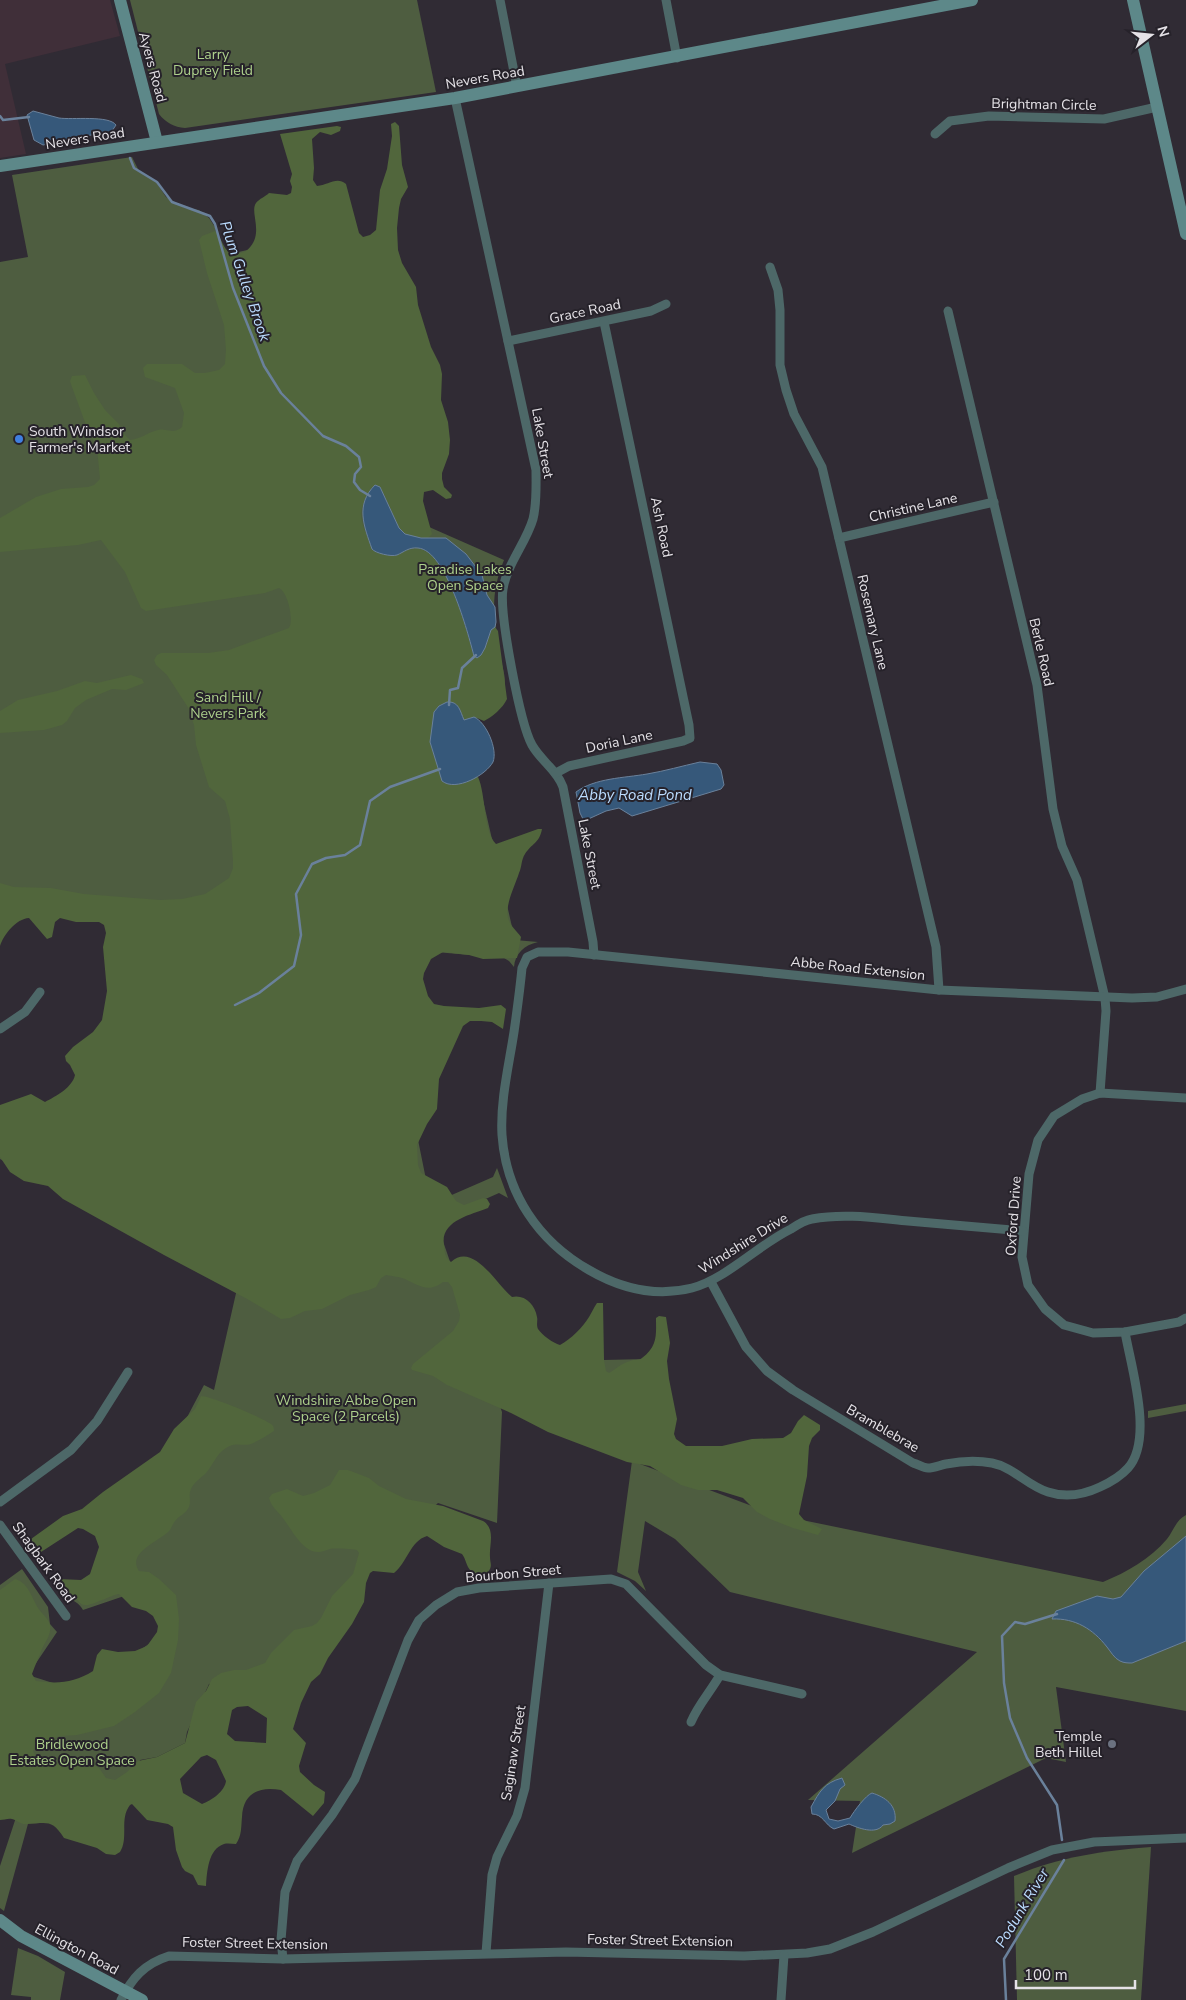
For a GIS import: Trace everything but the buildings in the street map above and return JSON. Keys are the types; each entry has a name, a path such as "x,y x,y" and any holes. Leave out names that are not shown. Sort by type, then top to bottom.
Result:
{"street":[{"name":"Ayers Road","path":"120,0 157,142"},
{"path":"500,0 517,87"},
{"path":"666,0 677,58"},
{"name":"Nevers Road","path":"0,166 455,98 677,58 951,2 972,0"},
{"path":"1132,0 1186,234"},
{"name":"Lake Street","path":"455,98 536,470 536,496 533,520 507,575 503,588 502,602 506,629 527,735 539,757 556,772 563,787 594,955"},
{"name":"Brightman Circle","path":"935,134 950,121 989,116 1104,119 1157,107"},
{"name":"Rosemary Lane","path":"770,267 778,290 780,365 794,414 822,467 936,947 939,990"},
{"name":"Grace Road","path":"508,341 651,311 666,304"},
{"name":"Berle Road","path":"948,311 1037,684 1053,810 1062,846 1077,880 1105,998"},
{"name":"Ash Road","path":"604,322 689,725 690,738"},
{"name":"Christine Lane","path":"839,538 994,502"},
{"name":"Doria Lane","path":"556,772 569,766 690,738"},
{"name":"Abbe Road Extension","path":"527,957 538,952 594,955 939,990 1105,998 1157,996 1186,989"},
{"name":"Windshire Drive","path":"527,957 522,968 507,1075 502,1134 505,1161 522,1206 537,1229 570,1260 612,1282 655,1292 672,1292 711,1282 774,1238 810,1219 845,1215 1024,1232"},
{"path":"0,1029 25,1012 40,992"},
{"path":"1100,1093 1106,1011 1105,998"},
{"name":"Oxford Drive","path":"1186,1098 1100,1093 1082,1099 1054,1116 1038,1140 1030,1174 1022,1257 1028,1284 1045,1309 1064,1325 1093,1334 1125,1332 1179,1322 1186,1318"},
{"name":"Bramblebrae","path":"711,1282 746,1347 767,1371 793,1390 913,1463 927,1468 973,1461 993,1463 1011,1470 1028,1482 1048,1492 1070,1496 1093,1490 1114,1481 1129,1467 1137,1450 1141,1418 1125,1332"},
{"path":"0,1502 71,1450 97,1422 128,1372"},
{"name":"Shagbark Road","path":"0,1525 66,1616"},
{"name":"Bourbon Street","path":"283,1959 281,1940 285,1892 298,1861 332,1815 355,1779 408,1640 419,1620 436,1605 457,1592 479,1588 611,1579 626,1584 706,1665 720,1675 802,1694"},
{"name":"Saginaw Street","path":"486,1953 492,1875 497,1857 517,1816 525,1788 549,1583"},
{"path":"692,1722 696,1710 720,1675"},
{"name":"Foster Street Extension","path":"123,1996 132,1979 145,1967 156,1960 169,1956 283,1959 486,1953 603,1952 784,1955 830,1949 873,1932 1008,1868 1052,1850 1094,1842 1186,1838"},
{"name":"Ellington Road","path":"0,1920 21,1936 123,1996 142,2000"},
{"path":"781,2000 784,1955"}],"shaded area":[{"path":"0,0 110,0 120,36 5,64 26,154 0,158"}],"green space":[{"name":"Larry Duprey Field","path":"130,0 417,0 436,92 185,128 177,127 167,122 159,114"},
{"name":"Sand Hill / Nevers Park","path":"395,122 399,126 402,165 408,187 401,199 399,208 397,228 398,250 402,263 416,287 418,305 431,347 440,365 442,374 441,400 448,422 450,440 449,454 442,473 442,479 444,487 452,495 451,498 446,499 433,490 424,492 423,501 432,534 428,538 410,537 405,534 399,528 384,494 372,487 361,512 362,522 377,552 397,555 406,550 419,548 431,554 456,595 476,658 487,645 491,629 495,627 498,631 507,699 503,706 484,721 477,718 464,720 460,709 455,703 441,704 434,712 430,742 444,783 468,782 478,777 481,784 489,830 496,844 542,829 537,841 524,856 508,907 509,921 521,937 517,958 483,959 469,955 443,952 431,959 424,973 423,979 428,996 434,1004 479,1008 501,1005 506,1009 503,1029 492,1022 481,1021 470,1021 463,1026 439,1079 437,1109 417,1145 418,1165 421,1173 447,1187 456,1201 464,1205 483,1198 487,1199 490,1204 488,1208 465,1216 447,1230 444,1237 446,1256 451,1262 459,1257 468,1257 476,1261 512,1297 521,1297 528,1301 536,1312 538,1329 551,1341 560,1345 568,1340 583,1325 597,1303 603,1303 604,1360 606,1371 609,1373 624,1363 641,1359 647,1354 655,1340 656,1318 659,1316 666,1317 670,1343 667,1361 677,1419 674,1434 676,1439 686,1446 722,1446 752,1439 783,1438 791,1433 804,1415 820,1425 820,1430 812,1438 809,1446 807,1476 799,1514 804,1520 822,1529 818,1535 770,1519 757,1512 743,1498 717,1490 698,1490 681,1485 650,1466 627,1462 548,1432 511,1413 447,1385 433,1376 412,1370 413,1364 453,1331 459,1321 460,1315 452,1287 448,1282 428,1288 403,1278 386,1275 381,1278 376,1287 369,1290 350,1295 322,1309 305,1311 290,1318 281,1319 63,1199 48,1186 24,1181 10,1172 0,1157 0,1105 31,1094 45,1102 71,1084 75,1075 65,1056 73,1047 93,1032 102,1020 107,991 103,947 106,933 104,925 99,922 76,922 60,918 55,922 52,937 47,939 29,918 24,919 11,928 0,946 0,883 14,887 51,888 84,894 160,900 182,899 205,894 229,878 233,868 233,861 230,819 225,801 209,787 196,745 194,725 189,709 167,675 156,665 154,660 161,653 208,653 229,650 289,628 291,619 287,600 279,588 265,593 146,611 141,608 125,572 101,540 78,545 0,552 0,518 36,497 61,489 88,487 94,485 100,479 97,448 72,387 70,381 72,376 85,375 105,410 119,424 124,434 130,440 158,430 176,431 182,427 184,413 175,388 145,377 143,368 147,364 182,364 195,373 205,373 219,370 225,364 224,325 207,273 199,240 202,236 215,231 226,249 234,254 246,251 252,245 256,231 254,207 256,203 269,193 287,195 291,193 290,181 292,174 280,134 341,127 340,131 331,135 320,132 312,139 313,180 317,186 336,181 346,184 359,233 363,237 370,235 376,230 380,190 387,169 392,136 391,124"},
{"path":"132,157 139,171 156,182 166,197 185,208 199,210 209,218 215,227 221,256 265,246 420,523 504,560 496,585 494,607 505,683 465,721 515,940 538,942 528,945 518,954 514,967 504,958 379,947 431,1204 493,1177 497,1168 508,1198 499,1193 436,1221 502,1412 497,1523 438,1503 342,1590 313,1663 209,1684 187,1732 185,1743 157,1757 140,1760 117,1827 31,1813 4,1911 0,1908 0,1866 25,1790 0,1769 0,1585 22,1569 48,1607 50,1624 57,1632 28,1675 81,1692 167,1631 136,1592 83,1610 77,1603 60,1594 119,1561 122,1504 183,1425 204,1385 214,1390 239,1280 0,1159 0,1137 109,1145 131,925 0,911 0,262 28,257 12,175"},
{"path":"131,675 142,679 144,683 126,690 112,689 86,700 75,708 67,721 62,725 44,730 0,733 0,711 18,700 57,691 85,681 97,683"},
{"path":"647,1359 632,1461 560,1361"},
{"path":"201,1396 207,1397 266,1421 273,1426 274,1431 251,1444 234,1445 222,1451 192,1487 188,1509 175,1521 166,1534 146,1547 137,1558 136,1564 139,1571 149,1572 176,1595 179,1619 178,1640 171,1673 159,1693 114,1726 77,1735 60,1736 37,1744 33,1751 39,1763 55,1764 81,1758 99,1768 106,1778 115,1780 138,1761 157,1757 185,1743 196,1702 206,1691 212,1679 221,1673 246,1670 265,1663 271,1653 294,1630 317,1623 332,1596 353,1574 359,1553 357,1550 352,1549 332,1549 318,1552 307,1548 297,1539 273,1507 269,1498 272,1494 287,1489 303,1496 314,1493 330,1485 339,1470 348,1470 369,1478 379,1486 406,1499 443,1506 483,1521 487,1524 491,1533 491,1568 484,1575 471,1571 462,1554 444,1547 427,1536 417,1542 394,1573 373,1571 370,1573 366,1583 364,1602 352,1624 328,1658 320,1674 311,1682 301,1703 293,1729 306,1743 299,1766 300,1772 325,1792 324,1803 313,1816 281,1790 266,1789 254,1793 245,1802 240,1834 236,1844 224,1844 212,1856 209,1862 206,1886 198,1885 193,1875 182,1867 176,1850 173,1827 168,1824 147,1820 132,1804 125,1816 123,1847 115,1855 106,1854 97,1848 64,1838 56,1828 49,1824 25,1824 12,1819 0,1820 0,1590 15,1579 23,1583 50,1624 49,1636 32,1674 36,1681 66,1682 86,1675 93,1671 97,1655 102,1649 118,1652 135,1651 147,1646 157,1632 158,1626 153,1616 146,1611 132,1607 119,1594 92,1604 83,1605 75,1597 65,1593 60,1588 59,1579 81,1580 90,1574 99,1547 95,1536 78,1528 41,1552 37,1551 31,1539 63,1516 82,1509 160,1452 174,1429 195,1409","holes":["248,1706 267,1718 266,1743 235,1741 227,1734 232,1710 237,1707","207,1755 216,1760 226,1781 217,1795 202,1804 183,1793 180,1779 201,1757"]},
{"path":"1186,1404 1186,1411 1148,1418 1148,1411"},
{"path":"632,1461 773,1514 1103,1582 1146,1559 1167,1539 1175,1526 1186,1515 1186,1711 1056,1687 1066,1762 1046,1758 852,1853 860,1801 808,1800 977,1652 730,1592 675,1539 645,1521 638,1572 646,1591 635,1581 617,1572"},
{"path":"1151,1847 1141,2000 1017,2000 1014,1876 1031,1869 1081,1856"},
{"path":"18,1948 38,1956 65,1972 60,2000 31,2000 31,1997 11,1995"}],"water":[{"path":"33,111 59,118 106,120 116,125 112,131 106,134 96,134 43,145 34,140 27,115"},
{"path":"375,485 380,487 399,528 405,534 421,538 446,538 466,554 482,575 487,595 495,607 496,622 485,648 477,658 474,656 454,594 438,562 428,552 418,548 409,549 397,555 380,553 372,549 364,524 363,508 365,500"},
{"path":"447,702 457,705 464,720 474,717 483,724 490,736 494,750 493,762 484,772 470,780 455,784 448,784 442,781 430,742 434,712 439,706"},
{"name":"Abby Road Pond","path":"700,762 717,764 721,770 724,785 721,789 632,816 619,808 606,811 584,821 580,813 576,792 584,787 610,779 654,773"},
{"path":"1186,1536 1186,1641 1132,1663 1124,1663 1116,1658 1090,1630 1068,1620 1052,1619 1056,1611 1097,1596 1113,1599 1121,1597 1144,1571"},
{"path":"842,1778 845,1785 840,1789 835,1801 826,1810 829,1819 838,1821 850,1818 863,1800 872,1793 889,1802 894,1810 895,1821 883,1825 876,1830 867,1830 849,1824 834,1829 819,1816 812,1814 811,1807 823,1788 831,1782"}],"waterway":[{"name":"Plum Gulley Brook","path":"0,116 3,120 29,117"},
{"name":"Plum Gulley Brook","path":"130,158 134,168 157,182 172,202 210,216 215,224 233,288 264,366 281,393 323,436 346,446 359,457 361,467 355,474 354,482 360,490 370,496"},
{"name":"Plum Gulley Brook","path":"449,705 450,690 458,688 462,668 476,655"},
{"name":"Plum Gulley Brook","path":"235,1005 259,993 294,966 301,935 296,894 312,864 326,858 345,855 360,845 370,801 390,787 440,769"},
{"name":"Podunk River","path":"1057,1614 1025,1624 1015,1622 1002,1636 1004,1683 1010,1718 1027,1758 1057,1805 1062,1840"},
{"name":"Podunk River","path":"1006,2000 1004,1959 1064,1860"}],"place":[{"name":"South Windsor Farmer's Market","path":"19,439"},
{"name":"Temple Beth Hillel","path":"1112,1744"}],"park label":[{"name":"Paradise Lakes Open Space","path":"465,578"},
{"name":"Windshire Abbe Open Space (2 Parcels)","path":"346,1408"},
{"name":"Bridlewood Estates Open Space","path":"72,1752"}]}
